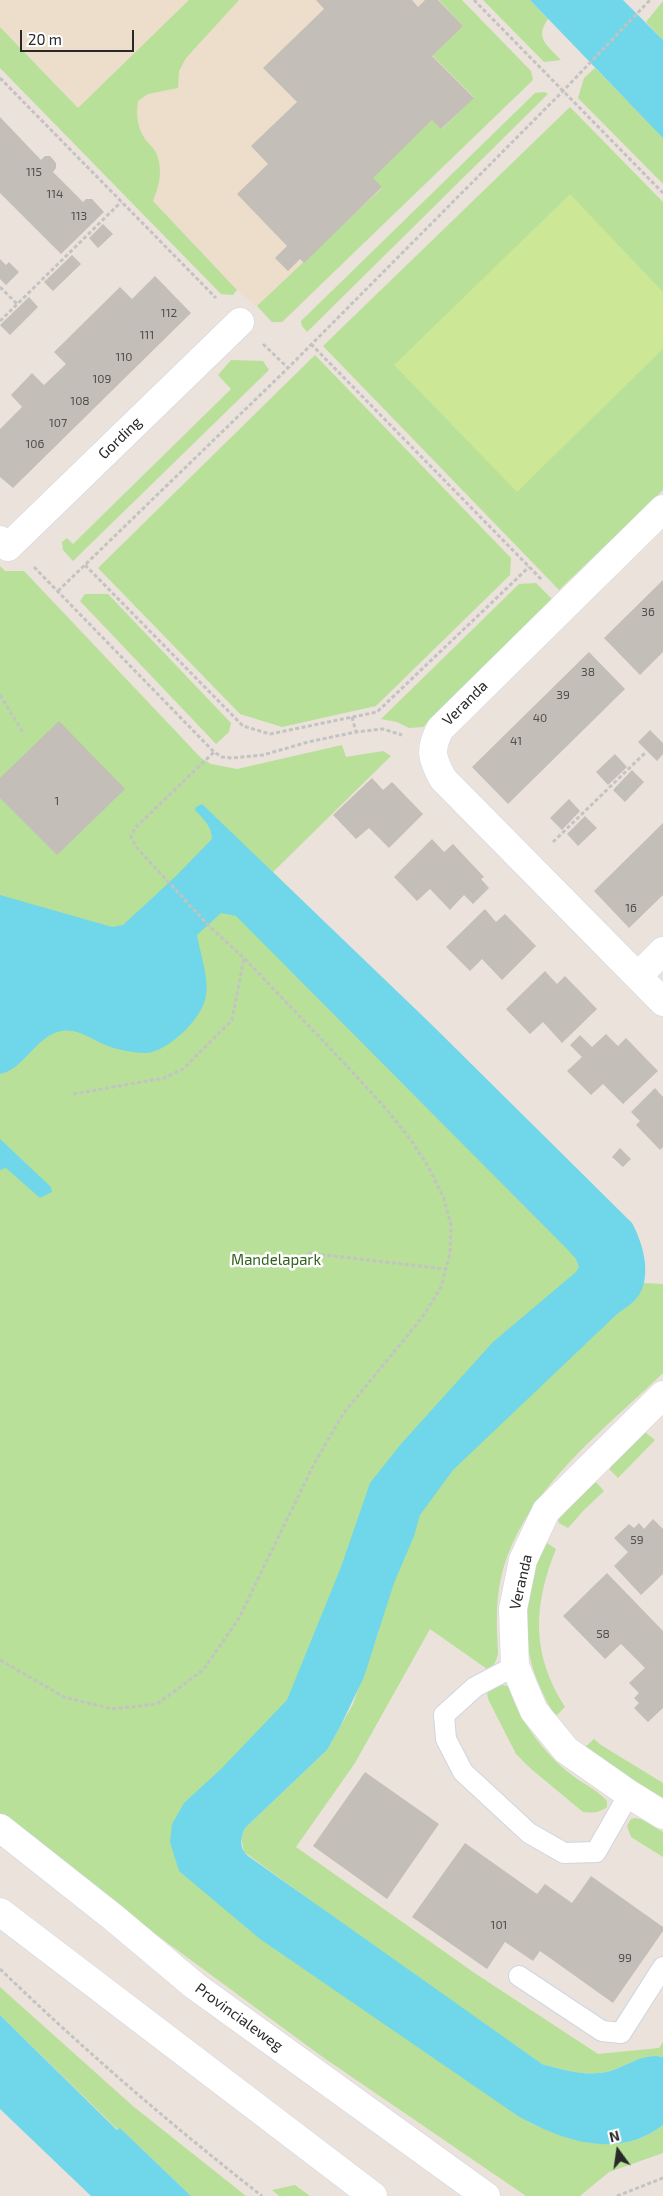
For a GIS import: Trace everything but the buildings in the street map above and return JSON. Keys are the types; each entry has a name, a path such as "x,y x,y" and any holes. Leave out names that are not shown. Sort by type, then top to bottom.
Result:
{"street":[{"name":"Gording","path":"4,543 240,322"},
{"name":"Veranda","path":"432,753 434,740 440,729 564,604 663,509"},
{"path":"432,753 435,765 443,779 663,1002"},
{"path":"638,976 663,951"},
{"name":"Veranda","path":"663,1395 546,1511 523,1560 513,1609 515,1666 534,1711 566,1750 663,1815"},
{"name":"Provincialeweg","path":"0,1828 114,1918 195,1986 486,2196"},
{"path":"0,1912 372,2196"}],"lane":[{"path":"515,1666 475,1687 444,1714 446,1739 463,1772 529,1833 564,1852 596,1852 629,1794"},
{"path":"519,1976 602,2031 621,2032 663,1967"}],"path":[{"path":"474,0 663,193"},
{"path":"58,591 312,344 563,91 640,8 650,0"},
{"path":"0,78 240,322"},
{"path":"0,321 121,202"},
{"path":"0,287 17,304"},
{"path":"312,344 564,604"},
{"path":"4,543 37,569 214,752 222,757 263,755 308,742 356,732 383,729 412,738 432,753"},
{"path":"85,565 243,726 270,734 377,712 529,567"},
{"path":"0,694 24,734"},
{"path":"352,717 356,732"},
{"path":"0,1660 64,1697 112,1709 157,1704 203,1670 238,1620 314,1464 343,1414 422,1320 441,1287 450,1252 451,1225 444,1198 429,1168 387,1110 136,847 131,836 136,826 214,752"},
{"path":"529,865 646,752"},
{"path":"73,1094 164,1078 183,1069 232,1020 244,958"},
{"path":"308,1253 445,1269"},
{"path":"0,1969 52,2019 217,2161 262,2196"},
{"path":"617,2196 663,2178"}],"shaded area":[{"path":"0,0 447,0 528,82 283,322 272,323 258,307 237,290 153,201 78,108 0,27"}],"green space":[{"path":"189,0 239,0 186,58 179,71 178,88 148,94 138,101 138,120 142,134 155,151 159,161 160,178 153,201 237,290 233,295 221,294 0,68 0,27 78,108"},
{"path":"439,0 462,0 531,71 533,80 282,322 272,322 257,306 382,188 372,178 432,120 442,129 474,97 432,55 463,26"},
{"path":"483,0 530,0 548,19 542,31 544,41 561,60 544,62"},
{"path":"663,1 663,40 646,22"},
{"path":"595,68 663,137 663,184 578,98 584,78"},
{"path":"545,92 548,94 307,332 302,326 301,321 535,93"},
{"path":"570,107 663,202 663,490 559,590 323,346"},
{"path":"570,194 663,292 663,349 517,492 394,365"},
{"path":"315,355 511,558 510,575 376,706 282,727 240,714 98,568"},
{"path":"231,360 263,361 269,370 73,561 63,550 62,542 67,538 73,544 231,389 218,375"},
{"name":"Mandelapark","path":"0,566 5,571 24,571 201,758 211,764 237,769 342,745 346,757 383,751 391,756 273,872 633,1225 618,1313 637,1298 643,1283 663,1284 663,1373 567,1465 526,1518 511,1547 499,1587 497,1606 498,1654 494,1663 487,1669 430,1629 355,1763 296,1847 476,1974 598,2054 659,2048 663,2042 663,2057 655,2056 639,2059 607,2072 599,2073 563,2070 542,2064 376,1948 244,1852 241,1837 245,1828 327,1750 353,1704 379,1631 185,1875 532,2124 582,2141 599,2143 631,2141 647,2135 663,2125 663,2153 609,2172 580,2196 526,2196 324,2058 150,1930 0,1814"},
{"path":"536,583 553,600 423,727 409,728 397,722 381,719 519,584"},
{"path":"85,594 108,594 231,723 229,732 216,744 80,601"},
{"path":"645,1432 655,1440 618,1478 610,1470 609,1466"},
{"path":"593,1482 597,1483 604,1491 568,1528 559,1523 558,1520"},
{"path":"547,1543 556,1549 543,1590 539,1630 546,1668 565,1707 557,1715 554,1714 542,1692 534,1671 526,1630 530,1589 544,1544"},
{"path":"497,1684 508,1686 519,1712 542,1747 562,1767 603,1797 607,1801 607,1807 595,1812 583,1812 516,1754 488,1699 487,1691"},
{"path":"594,1739 663,1783 663,1798 598,1759 586,1749 586,1746"},
{"path":"631,1819 641,1819 663,1832 663,1857 631,1837 627,1826"},
{"path":"0,1987 134,2107 246,2196 191,2196 120,2128 118,2130 0,2015"},
{"path":"295,2185 310,2196 279,2196 272,2190"}],"water":[{"path":"530,0 623,0 663,40 663,138"},
{"path":"202,804 431,1024 632,1223 640,1240 645,1260 645,1280 637,1298 616,1315 453,1470 420,1515 414,1536 394,1583 364,1677 340,1727 327,1750 245,1828 241,1843 243,1850 248,1856 542,2064 563,2070 599,2073 607,2072 646,2057 663,2057 663,2125 646,2136 628,2142 590,2143 572,2139 553,2133 518,2116 260,1939 179,1871 170,1842 172,1824 184,1803 221,1769 287,1700 341,1567 370,1483 401,1444 493,1342 576,1272 579,1267 576,1259 569,1251 236,916 221,913 197,935 207,988 204,1004 192,1023 164,1047 146,1053 132,1052 108,1046 74,1031 62,1031 45,1039 17,1066 0,1074 0,895 112,927 123,925 175,877 212,839 209,826 195,810 196,807"},
{"path":"0,1139 51,1187 52,1192 40,1198 6,1168 0,1170"},
{"path":"0,2015 117,2130 120,2128 191,2196 91,2196 0,2109"}]}
